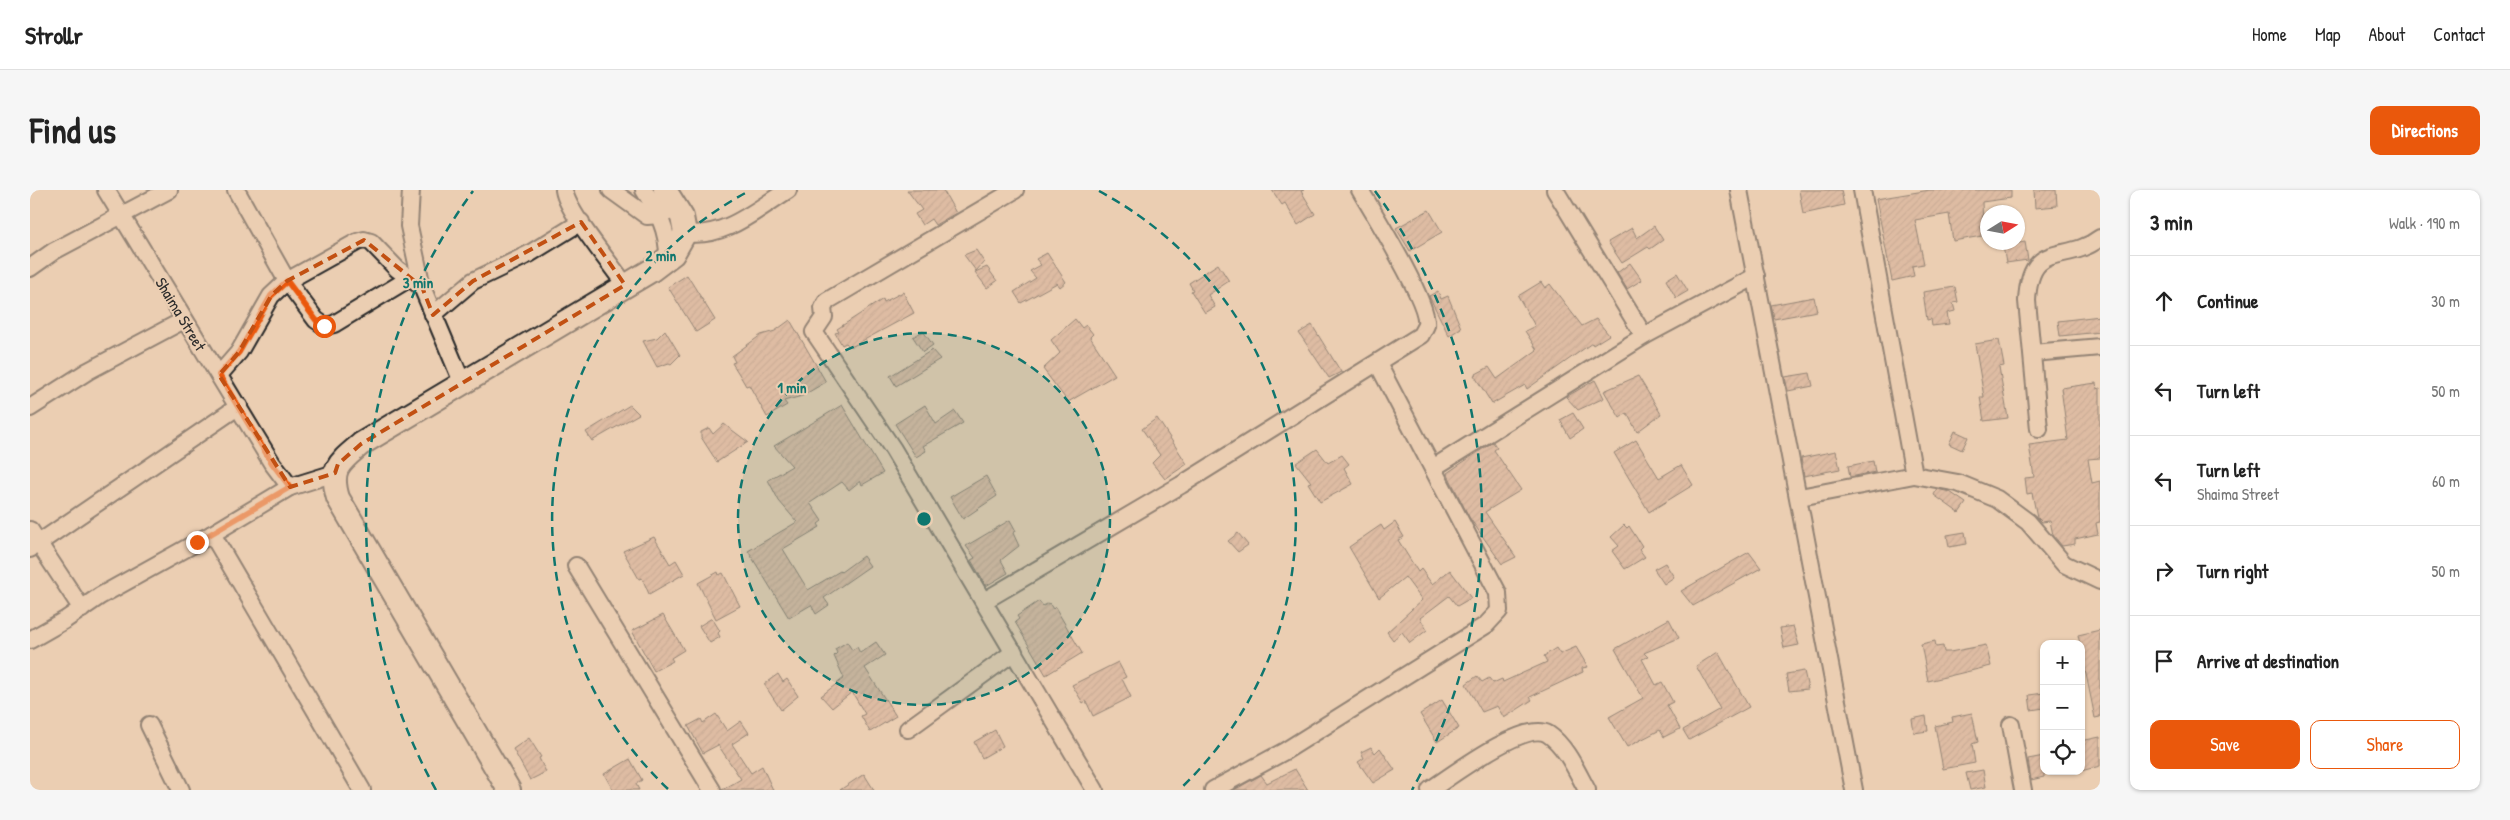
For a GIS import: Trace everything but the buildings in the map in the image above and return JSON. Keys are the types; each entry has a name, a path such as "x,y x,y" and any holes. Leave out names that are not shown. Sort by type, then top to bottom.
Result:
{"street":[{"name":"Shaima Street","path":"106,190 272,463 290,487"},
{"path":"30,268 54,251 169,190"},
{"path":"236,190 287,281 316,320 324,326 334,324 416,282"},
{"path":"411,190 409,226 416,282 433,315 462,382"},
{"path":"564,190 580,222 625,285"},
{"path":"611,190 647,216 668,212"},
{"path":"506,789 338,498 334,483 335,473 338,464 361,444 674,254 685,233 682,217 668,212 644,190"},
{"path":"664,190 668,212 668,257"},
{"path":"685,233 700,235 713,233 739,222 788,190"},
{"path":"1015,190 827,301 823,308 824,317 814,332 893,449 1095,790"},
{"path":"984,601 1181,485 1378,364 1421,335 1426,324 1425,314 1396,249 1360,190"},
{"path":"1555,190 1644,336"},
{"path":"1739,190 1800,497 1854,790"},
{"path":"1862,190 1914,475"},
{"path":"433,315 473,282 529,254 580,222"},
{"path":"2039,429 2027,301 2028,283 2033,268 2050,255 2088,247 2100,238"},
{"path":"219,375 239,352 271,296 287,281 357,242 364,240 371,242 397,269 416,282"},
{"path":"1433,468 1644,336 1756,276"},
{"path":"30,408 88,371 184,320"},
{"path":"2033,352 2100,347"},
{"path":"1213,790 1286,751 1486,625 1499,611 1498,593 1378,364"},
{"path":"35,546 239,406"},
{"path":"30,640 149,568 212,534 290,487 335,473"},
{"path":"1800,497 1914,475 1958,483 1997,499 2028,522 2064,564 2100,581"},
{"path":"30,530 35,546 82,609"},
{"path":"212,534 362,790"},
{"path":"576,566 712,790"},
{"path":"908,728 1014,652"},
{"path":"149,725 182,790"},
{"path":"2011,725 2023,790"},
{"path":"1430,790 1505,742 1527,732 1546,733 1563,748 1587,790"}],"highlighted area":[{"path":"581,222 625,285 361,444 338,464 335,473 290,487 219,375 239,352 271,296 287,281 364,240 422,287 433,315 473,281"}],"route":[{"path":"197,542 290,487 272,463 219,375 239,352 271,296 287,281 316,320 324,326"}]}
